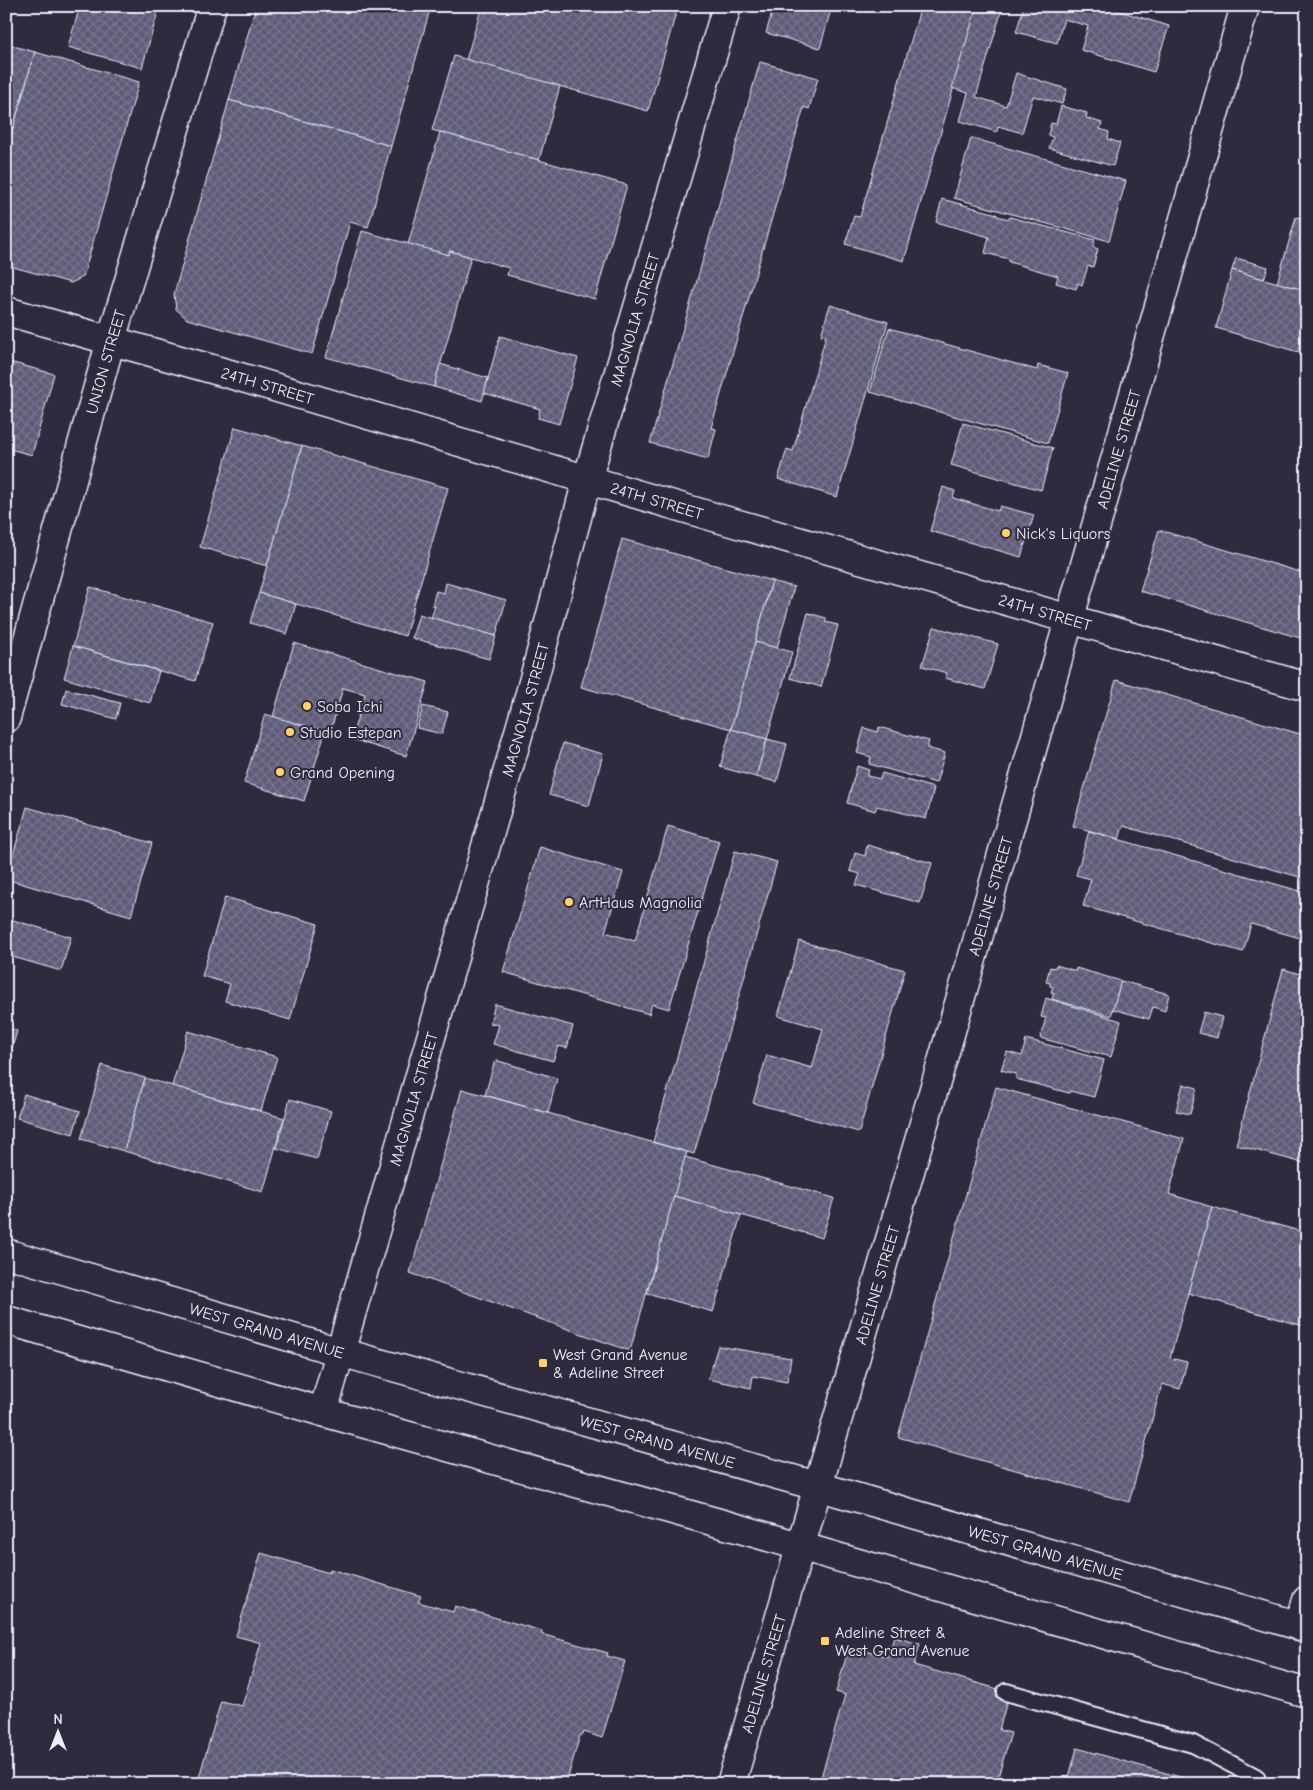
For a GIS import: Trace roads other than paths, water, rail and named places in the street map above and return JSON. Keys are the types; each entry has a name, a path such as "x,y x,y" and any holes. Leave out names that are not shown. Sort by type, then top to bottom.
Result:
{"main road":[{"name":"UNION STREET","path":"6,718 111,340 212,6"},
{"name":"MAGNOLIA STREET","path":"323,1412 529,697 587,480 727,6"},
{"name":"ADELINE STREET","path":"731,1784 917,1147 1245,6"},
{"name":"24TH STREET","path":"6,311 1307,687"},
{"name":"WEST GRAND AVENUE","path":"6,1254 340,1352 817,1486 1303,1627"},
{"path":"6,1320 323,1412 800,1546 1307,1693"},
{"path":"1303,1627 1307,1600"}],"lane":[{"path":"1006,1692 1193,1744 1256,1777"}],"place":[{"name":"Nick's Liquors","path":"1006,533"},
{"name":"Soba Ichi","path":"307,706"},
{"name":"Studio Estepan","path":"290,732"},
{"name":"Grand Opening","path":"280,772"},
{"name":"ArtHaus Magnolia","path":"569,902"},
{"name":"West Grand Avenue & Adeline Street","path":"543,1363"},
{"name":"Adeline Street & West Grand Avenue","path":"825,1641"}]}
